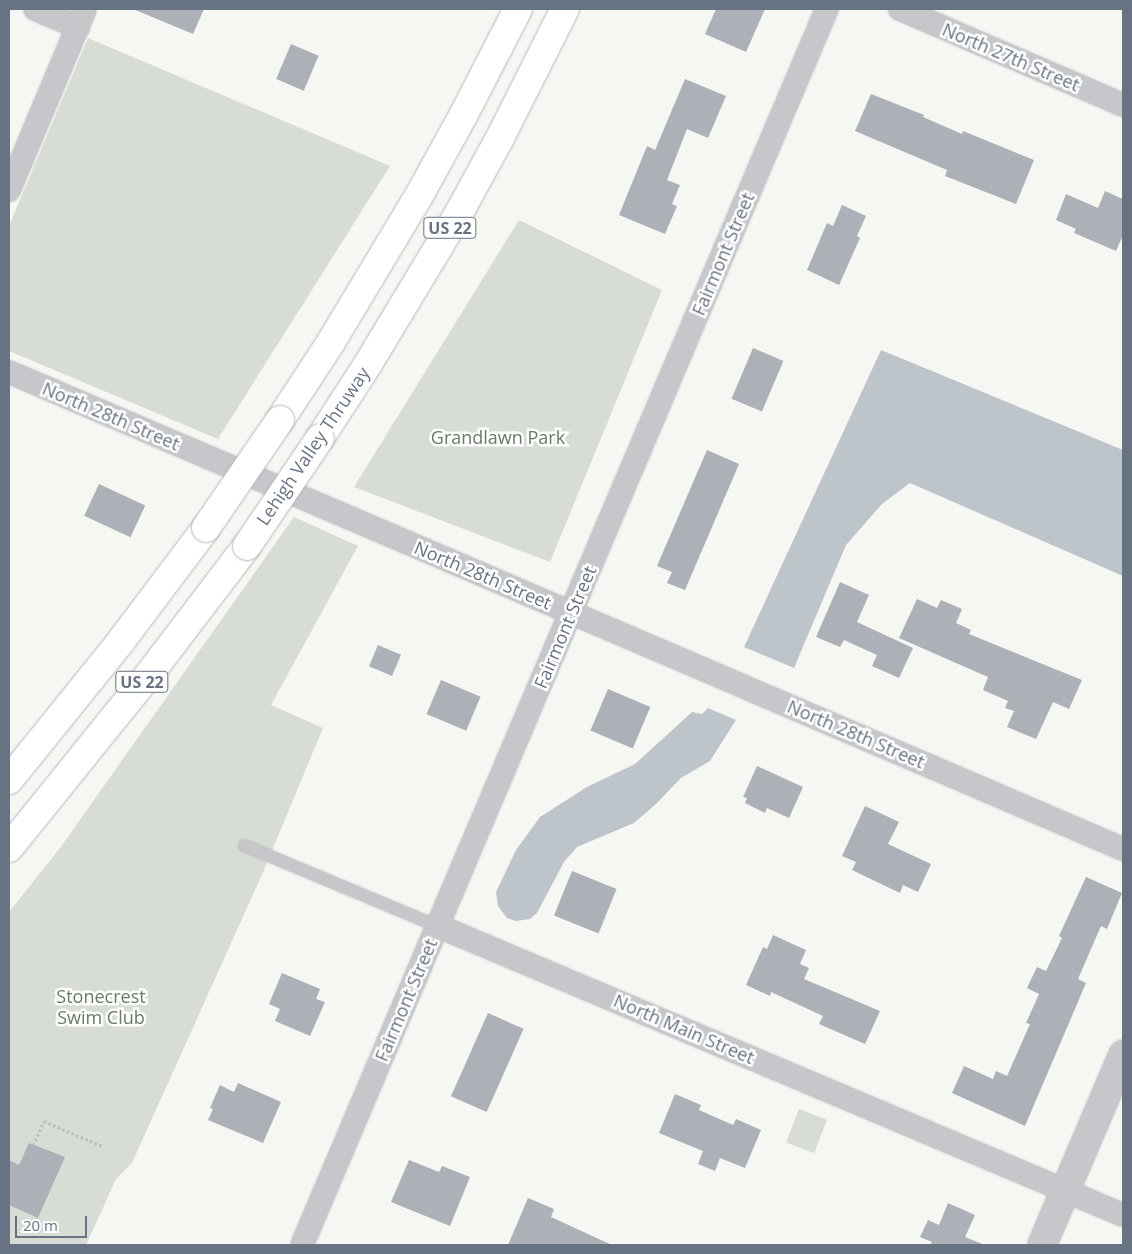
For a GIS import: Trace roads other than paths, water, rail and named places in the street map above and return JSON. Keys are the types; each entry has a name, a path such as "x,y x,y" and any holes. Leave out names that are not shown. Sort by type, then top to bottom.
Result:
{"highway":[{"name":"US 22","path":"9,780 121,641 206,528 332,342 464,116 518,9"},
{"name":"Lehigh Valley Thruway","path":"9,848 154,668 247,546 320,438 368,364 459,213 501,136 565,9"}],"street":[{"path":"9,190 82,18 35,9"},
{"name":"Fairmont Street","path":"308,1243 438,926 827,9"},
{"name":"North 27th Street","path":"900,9 1123,105"},
{"name":"North 28th Street","path":"9,372 1123,849"},
{"name":"North Main Street","path":"438,926 1123,1215"},
{"path":"1042,1245 1123,1055"}],"lane":[{"name":"North Main Street","path":"244,845 438,926"}],"park label":[{"name":"Grandlawn Park","path":"498,437"},
{"name":"Stonecrest Swim Club","path":"101,1007"}]}
